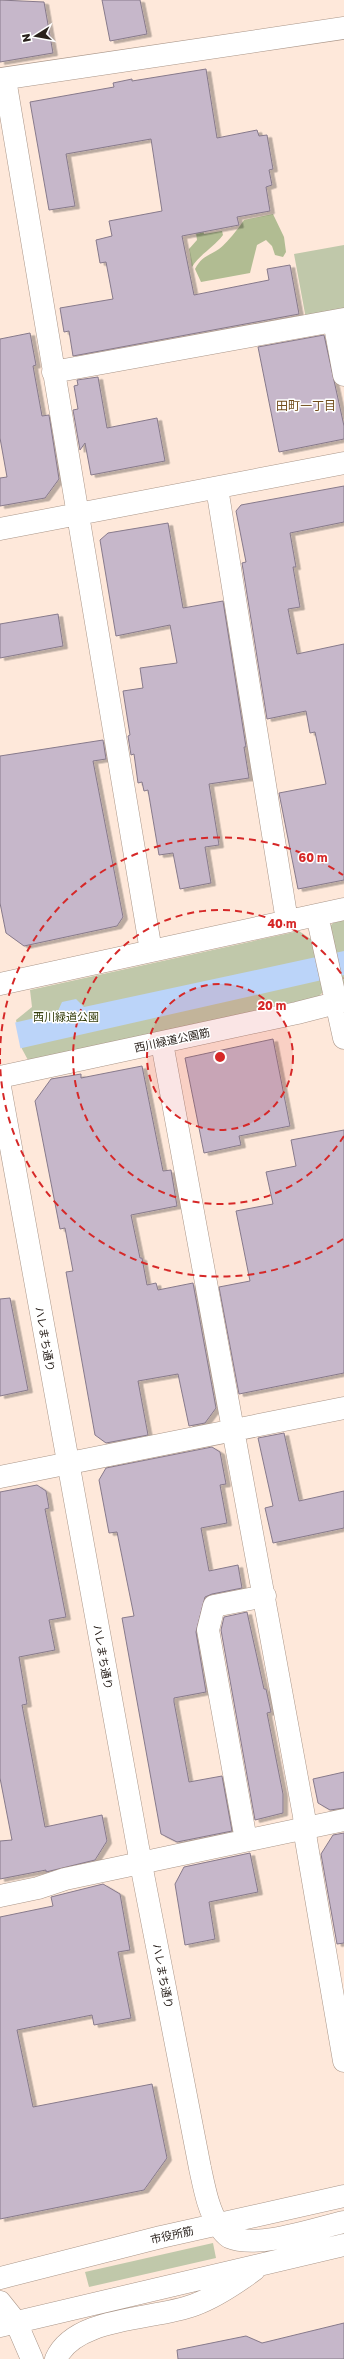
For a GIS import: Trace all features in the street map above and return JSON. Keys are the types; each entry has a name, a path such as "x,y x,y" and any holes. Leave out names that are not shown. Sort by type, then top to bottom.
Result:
{"street":[{"path":"151,951 2,79 344,28"},
{"path":"53,372 339,320 344,375"},
{"path":"0,529 344,463"},
{"path":"216,488 287,921"},
{"path":"0,984 344,909"},
{"path":"317,915 332,979 340,1002 344,1038"},
{"name":"西川緑道公園筋","path":"0,1076 162,1043 340,1002"},
{"path":"162,1043 265,1596 304,1816 344,2062"},
{"name":"ハレまち通り","path":"0,1087 141,1864 200,2168 208,2199 218,2225"},
{"path":"0,1477 344,1408"},
{"path":"246,1840 208,1630 214,1606 265,1596"},
{"path":"0,1896 38,1888 65,1879 141,1864 246,1840 268,1838 344,1820"},
{"name":"市役所筋","path":"0,2278 344,2196"},
{"path":"218,2225 228,2236 246,2240 270,2239 344,2222"},
{"path":"8,2324 344,2245"},
{"path":"56,2359 65,2345 88,2330 193,2306 228,2289 261,2265"},
{"path":"0,2302 8,2324 32,2359"}],"green space":[{"path":"200,213 204,234 222,231 223,235 199,258 192,267 189,249 197,240 195,226"},
{"path":"273,214 284,237 286,252 283,257 275,255 272,246 266,240 257,245 250,273 201,282 195,269 203,259 222,247 244,220"},
{"path":"344,245 344,311 306,319 294,254"},
{"path":"344,920 344,985 341,982 329,927 333,923"},
{"name":"西川緑道公園","path":"299,931 315,942 324,991 318,997 28,1060 22,1049 16,1020 32,1007 30,990"},
{"path":"213,2243 216,2258 89,2287 85,2272"}],"water":[{"path":"344,951 344,975 0,1053 0,1026 57,1013 62,1002 76,999 84,1007"}],"pier":[{"path":"15,1022 21,1051 0,1055 0,1025"}],"building":[{"path":"0,0 44,2 53,53 0,62"},
{"path":"102,0 140,0 147,34 110,41"},
{"path":"206,69 217,138 257,130 259,136 267,135 273,169 269,170 272,185 266,187 270,211 237,217 239,225 182,236 194,295 269,280 267,269 290,265 299,314 73,356 69,331 64,332 60,308 113,299 106,262 100,263 96,240 112,236 109,221 162,211 151,139 66,154 75,206 49,210 30,102 114,87 113,83 132,79 132,81"},
{"path":"30,333 36,365 33,366 42,416 49,415 59,479 45,498 0,506 0,478 7,477 0,438 0,339"},
{"path":"324,335 344,426 344,439 279,452 258,347"},
{"path":"98,377 107,428 157,418 165,461 91,475 85,443 80,450 73,410 78,409 74,386 78,385 77,380"},
{"path":"344,486 344,522 290,533 296,567 293,567 300,607 288,609 297,654 344,644 344,880 298,889 279,793 326,784 315,732 310,733 306,711 267,719 242,563 246,562 236,511 241,505"},
{"path":"168,523 183,608 223,601 246,747 244,747 249,778 209,784 219,845 205,847 211,883 180,889 173,853 159,855 148,790 144,791 142,782 138,783 134,754 131,755 128,736 130,735 123,691 143,688 140,668 177,663 170,625 116,636 100,540 108,533"},
{"path":"58,614 63,646 0,658 0,624"},
{"path":"103,740 106,759 93,761 123,917 117,926 24,946 6,933 0,903 0,756"},
{"path":"273,1039 290,1126 239,1136 241,1145 204,1153 185,1058"},
{"path":"142,1066 163,1171 171,1170 177,1206 131,1215 140,1258 142,1258 147,1285 156,1283 158,1290 193,1283 216,1408 205,1423 189,1426 178,1374 138,1381 148,1435 106,1443 95,1435 66,1272 73,1271 65,1228 60,1229 35,1101 51,1079 81,1074 81,1078"},
{"path":"344,1130 344,1373 239,1394 219,1287 250,1281 236,1211 273,1204 266,1172 296,1166 291,1140"},
{"path":"10,1298 28,1390 0,1396 0,1299"},
{"path":"284,1433 299,1501 344,1491 344,1528 273,1543 265,1508 273,1506 258,1438"},
{"path":"212,1447 220,1452 226,1484 220,1485 227,1523 201,1528 209,1571 238,1565 242,1588 212,1594 205,1597 196,1632 206,1692 174,1698 174,1702 189,1782 222,1776 232,1831 177,1842 161,1834 122,1618 134,1616 117,1532 109,1533 99,1480 106,1468"},
{"path":"37,1485 46,1491 49,1508 45,1509 66,1617 49,1620 55,1650 19,1657 27,1704 22,1705 45,1827 102,1815 107,1841 95,1860 46,1872 46,1870 0,1879 0,1841 12,1840 0,1778 0,1492"},
{"path":"247,1612 264,1689 266,1689 271,1712 267,1713 283,1794 283,1813 255,1820 221,1630 224,1617"},
{"path":"344,1772 344,1808 330,1810 318,1803 313,1779"},
{"path":"344,1833 344,1943 337,1944 321,1854 333,1835"},
{"path":"250,1853 258,1892 209,1902 215,1939 185,1945 175,1884 184,1867"},
{"path":"103,1884 120,1894 130,1950 118,1952 131,2018 94,2025 92,2015 17,2030 33,2107 152,2084 167,2158 144,2190 0,2219 0,1917 53,1906 51,1897"},
{"path":"344,2323 344,2359 178,2359 177,2350 246,2336 262,2343"}],"district":[{"name":"田町一丁目","path":"306,406"}]}
